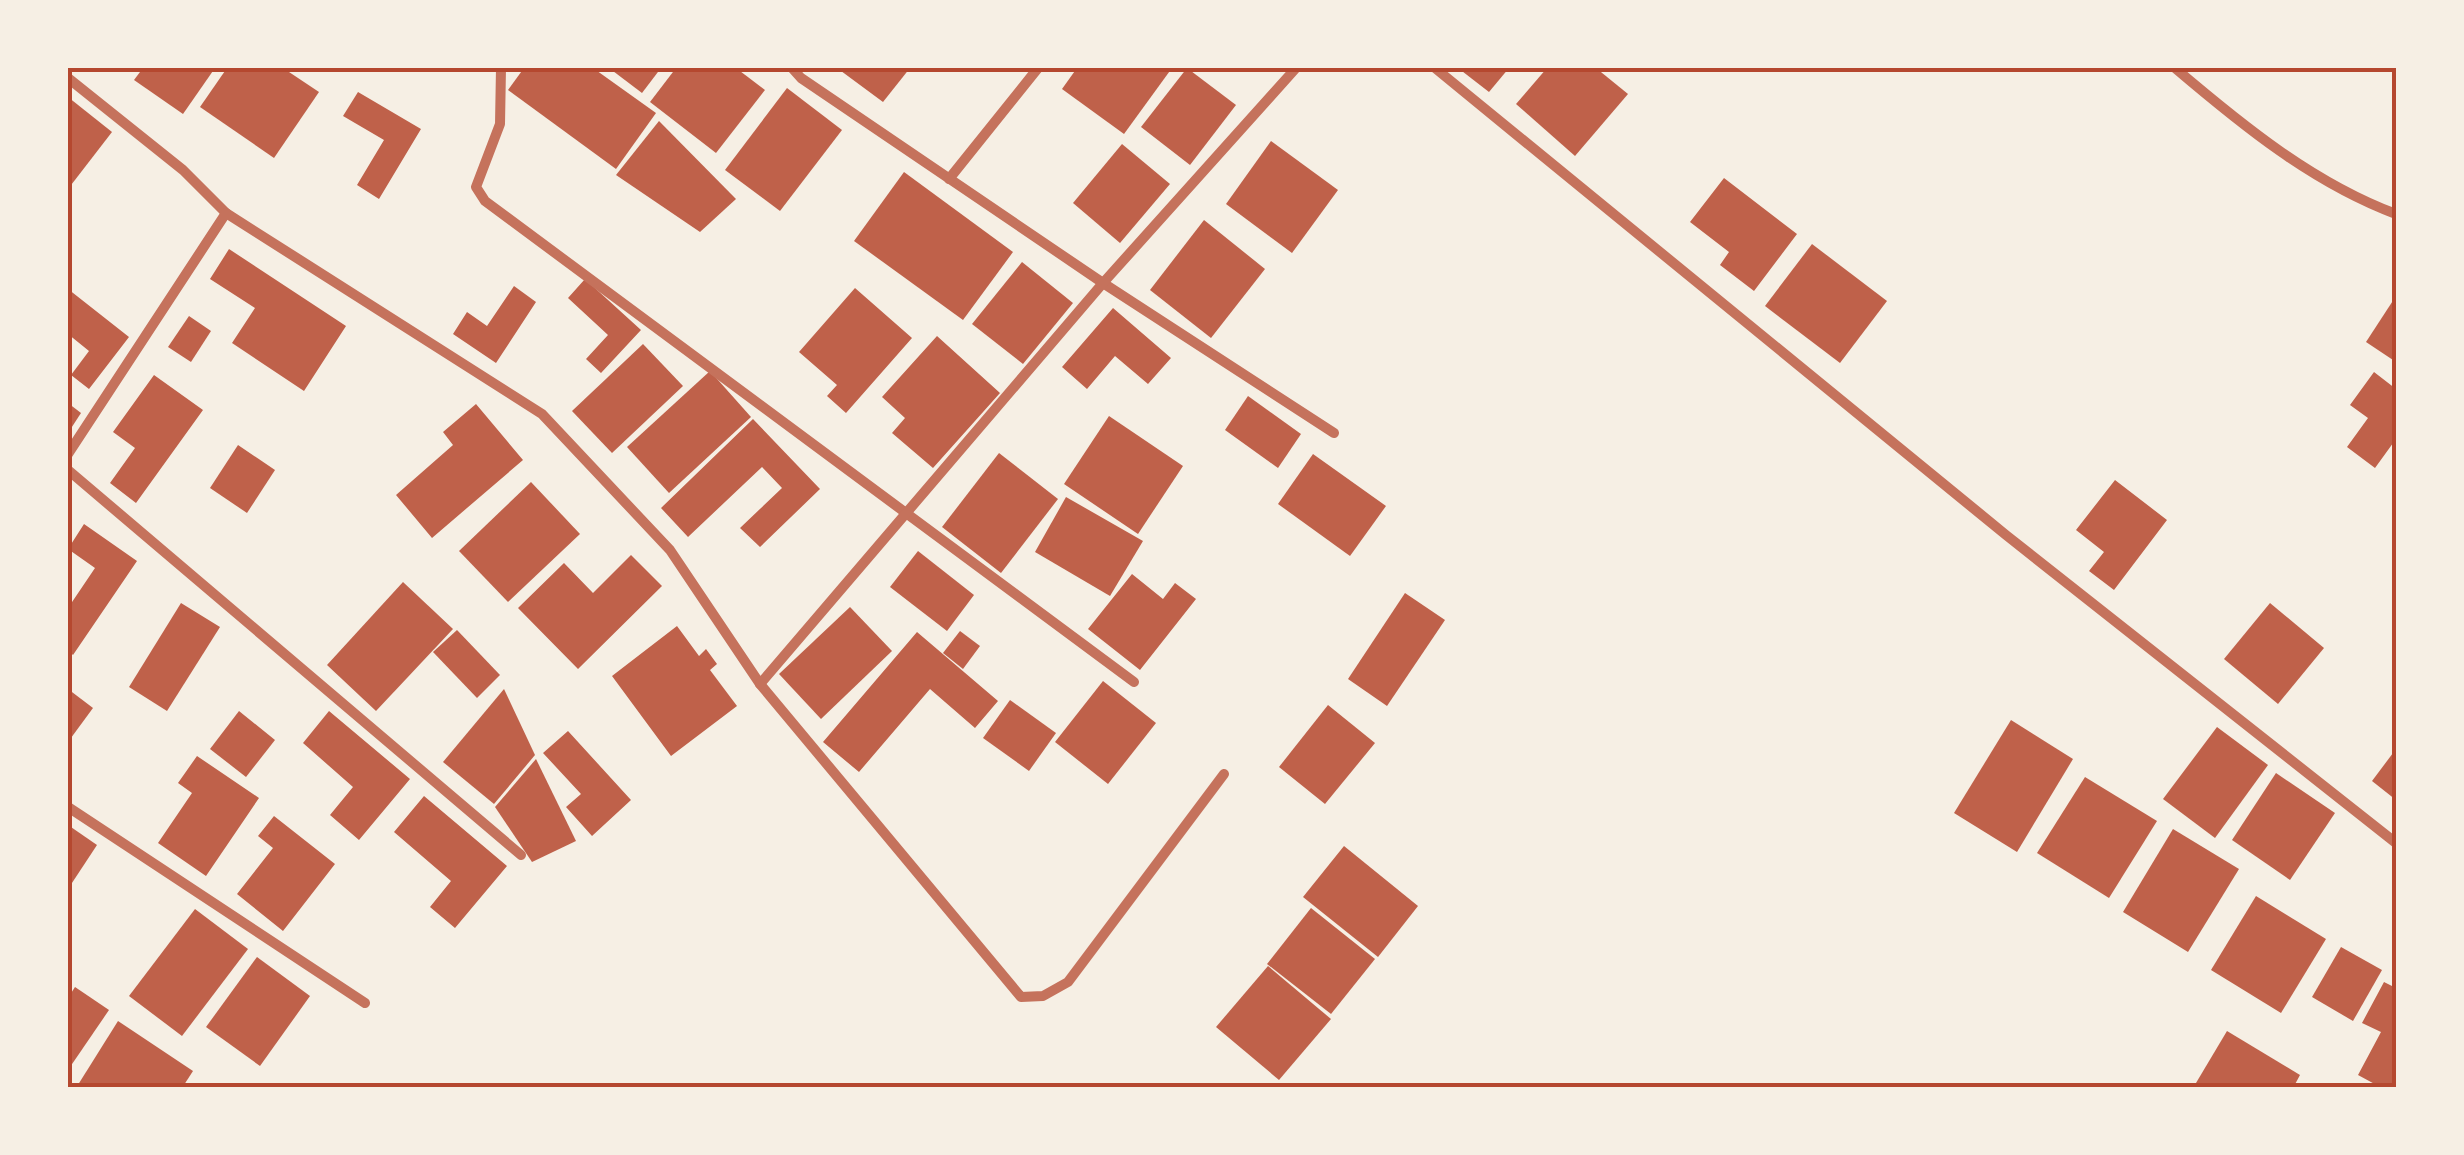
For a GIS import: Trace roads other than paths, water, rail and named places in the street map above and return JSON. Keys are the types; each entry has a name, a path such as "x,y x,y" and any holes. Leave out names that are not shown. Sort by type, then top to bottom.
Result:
{"street":[{"path":"501,68 500,124 476,187 485,201 1134,682"},
{"path":"792,68 801,78 1103,284 1334,434"},
{"path":"949,179 1038,68"},
{"path":"760,684 1103,284 1296,68"},
{"path":"1435,68 2006,536 2396,843"},
{"path":"2174,68 2252,134 2365,203 2396,214"},
{"path":"68,78 183,170 226,213 542,414 670,550 760,684 1022,997 1044,996 1068,982 1224,774"},
{"path":"68,454 226,213"},
{"path":"68,470 521,855"},
{"path":"68,807 365,1003"}]}
